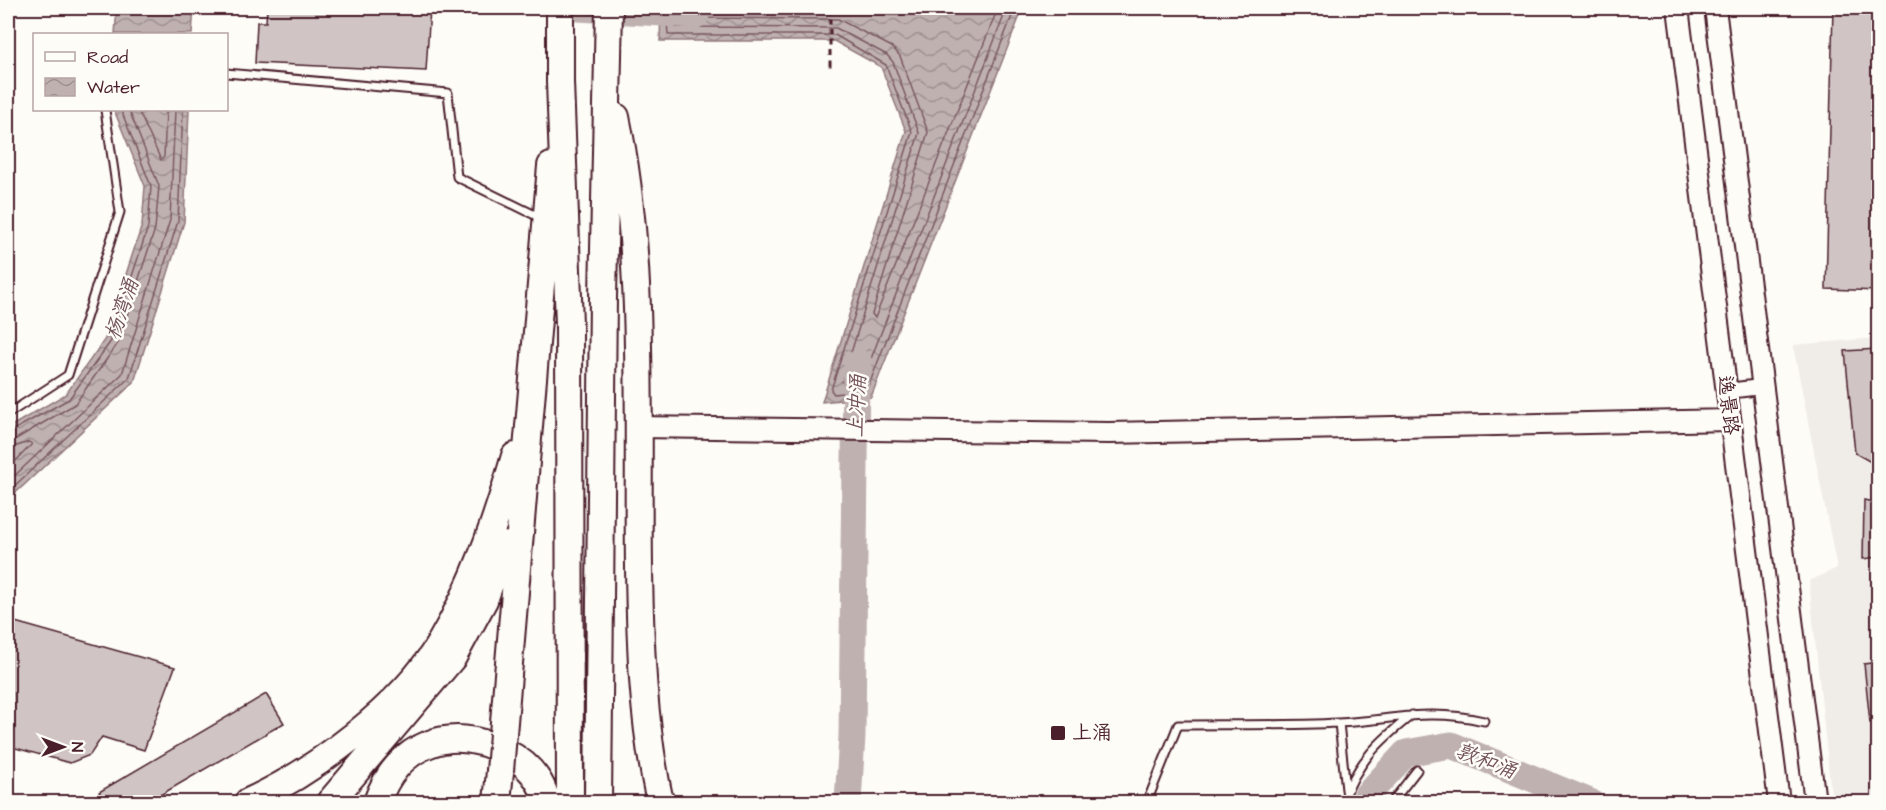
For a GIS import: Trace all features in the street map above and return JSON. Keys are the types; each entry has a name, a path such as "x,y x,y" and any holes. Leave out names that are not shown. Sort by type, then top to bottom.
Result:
{"highway":[{"path":"560,8 560,82 569,324 570,802"},
{"path":"598,802 609,8"},
{"path":"607,73 627,182 636,318 640,639 649,741 660,802"},
{"path":"497,802 532,376 560,82"},
{"path":"248,802 292,778 351,739 384,708 439,645 464,598 490,538 516,453 532,376"},
{"path":"330,802 437,678 467,634 484,600 506,541 524,452 532,376"},
{"path":"644,693 653,744 673,802"},
{"path":"377,802 389,774 401,761 435,742 457,737 476,739 517,758 534,773 548,802"}],"main road":[{"name":"逸景路","path":"1678,8 1779,802"},
{"name":"逸景路","path":"1715,8 1815,802"},
{"path":"637,427 1109,434 1730,420"}],"street":[{"path":"1727,391 1761,387"}],"lane":[{"path":"228,73 448,93 458,177 546,221"},
{"path":"8,414 68,375 120,212 105,111"},
{"path":"1147,802 1178,725 1339,723 1412,715 1453,714 1484,721"},
{"path":"1343,802 1354,772 1389,733 1412,715"},
{"path":"1339,723 1346,792"},
{"path":"1391,800 1417,770"}],"path":[{"path":"830,8 830,68"}],"shaded area":[{"path":"1878,338 1878,802 1832,802 1809,581 1837,568 1793,345"}],"water":[{"path":"117,8 194,8 192,33 115,33"},
{"path":"661,8 1020,8 1021,13 871,397 822,402 906,131 881,67 834,41 660,41"},
{"name":"杨湾涌","path":"114,111 189,111 184,222 134,382 8,500 8,428 66,394 105,339 142,225 145,186"}],"building":[{"path":"267,8 430,8 426,71 255,63 257,22 266,22"},
{"path":"1833,8 1878,8 1878,291 1826,289"},
{"path":"1878,349 1878,466 1855,453 1845,351"},
{"path":"1864,500 1878,503 1878,557 1863,559"},
{"path":"8,620 175,667 144,750 102,737 90,755 70,763 8,746"},
{"path":"1878,662 1878,722 1870,723 1864,664"},
{"path":"266,694 284,723 162,794 136,802 106,802 99,792"}],"waterway":[{"path":"578,8 696,15"},
{"name":"上冲涌","path":"848,802 852,736 856,371 859,363"},
{"name":"敦和涌","path":"1365,802 1367,795 1406,753 1451,745 1590,802"}],"place":[{"name":"上涌","path":"1058,733"}]}
